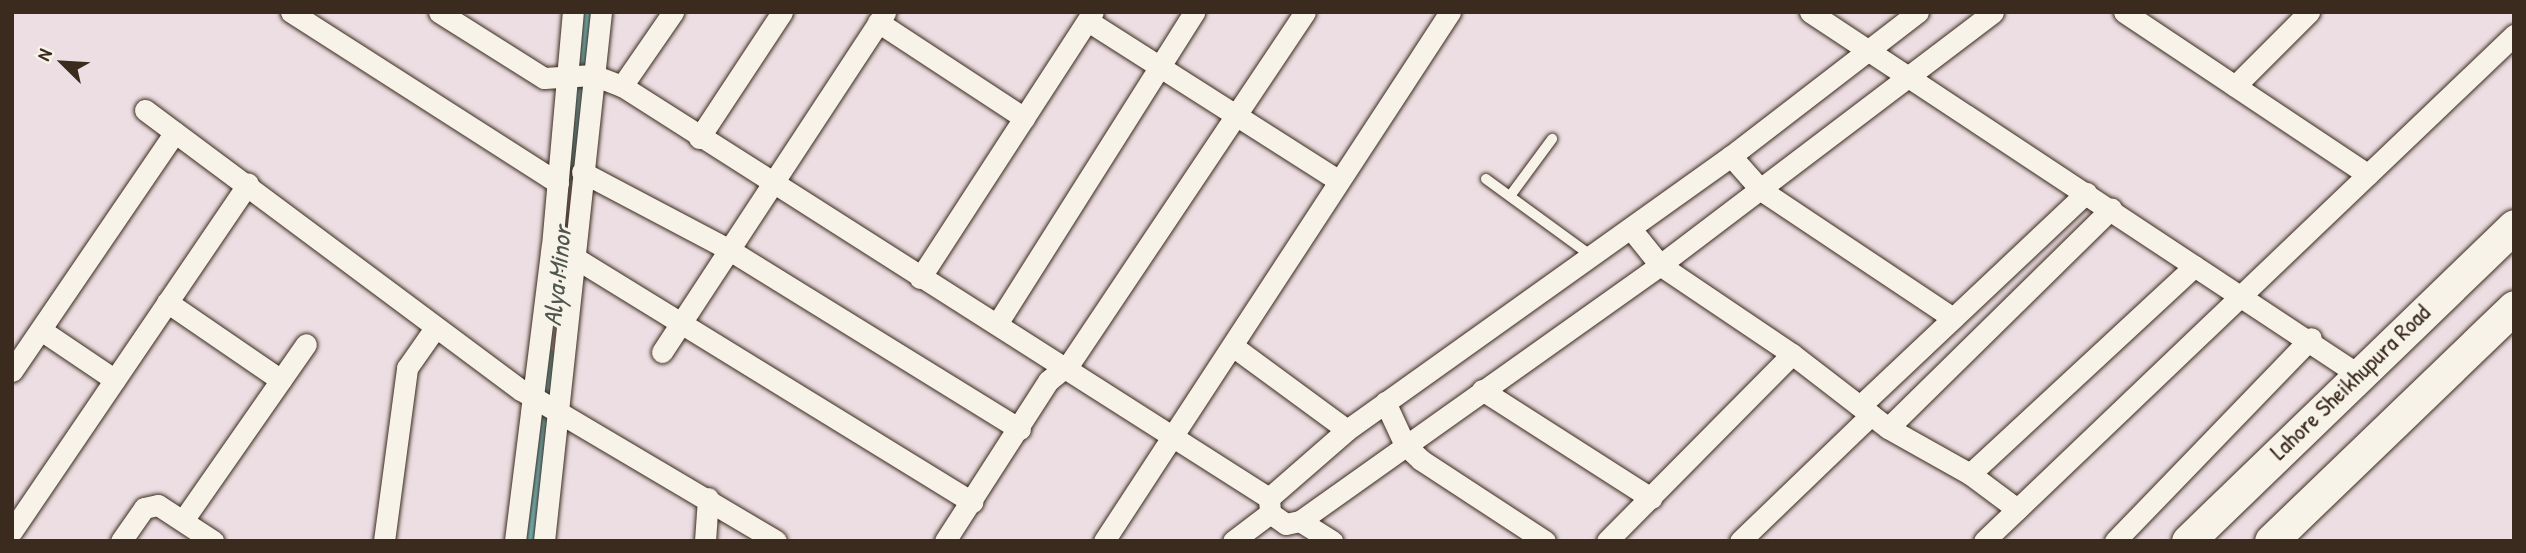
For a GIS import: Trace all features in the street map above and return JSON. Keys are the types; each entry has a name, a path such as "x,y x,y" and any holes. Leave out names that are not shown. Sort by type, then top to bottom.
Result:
{"highway":[{"name":"Lahore Sheikhupura Road","path":"2188,541 2357,373 2514,226"},
{"path":"2272,541 2514,307"}],"street":[{"path":"291,12 558,183"},
{"path":"439,12 544,78 567,80 593,75 622,86 699,138 996,324 1062,370 1172,436 1269,505 1286,524 1300,521 1660,265 1993,12"},
{"path":"514,541 558,183 573,12"},
{"path":"544,541 559,414 572,256 601,12"},
{"path":"622,86 673,12"},
{"path":"699,138 782,12"},
{"path":"996,324 1194,12"},
{"path":"945,541 1020,429 1048,381 1062,370 1305,12"},
{"path":"1104,541 1450,12"},
{"path":"1810,12 2195,266 2311,338 2357,373"},
{"path":"1233,541 1346,430 1593,257 1731,156 1918,12"},
{"path":"2124,12 2368,175"},
{"path":"2235,86 2309,12"},
{"path":"920,278 1090,16 1159,65 1338,180"},
{"path":"662,352 770,181 881,17 1024,118"},
{"path":"1984,541 2514,35"},
{"path":"145,110 248,184 435,328 533,397 708,498 776,541"},
{"path":"12,371 175,132"},
{"path":"1731,156 1761,190 1953,318"},
{"path":"582,172 728,249 1020,429"},
{"path":"12,531 248,184"},
{"path":"1740,541 1953,318 2086,193"},
{"path":"1888,428 2111,209"},
{"path":"1631,229 1660,265 1792,354 1888,428 1969,474 2017,509"},
{"path":"572,256 683,319 972,502"},
{"path":"1969,474 2195,266"},
{"path":"167,302 281,380"},
{"path":"384,541 407,369 435,328"},
{"path":"41,330 115,380"},
{"path":"2115,541 2311,338"},
{"path":"184,519 306,344"},
{"path":"1234,346 1346,430"},
{"path":"1607,541 1792,354"},
{"path":"1482,390 1651,498"},
{"path":"1385,402 1405,445 1441,474 1545,541"},
{"path":"705,541 708,498"},
{"path":"121,541 144,508 158,505 184,519 213,541"},
{"path":"1300,521 1332,541"}],"lane":[{"path":"1510,196 1552,139"},
{"path":"1486,179 1593,257"}],"waterway":[{"name":"Alya Minor","path":"569,171 586,12"},
{"name":"Alya Minor","path":"528,541 548,358"}]}
